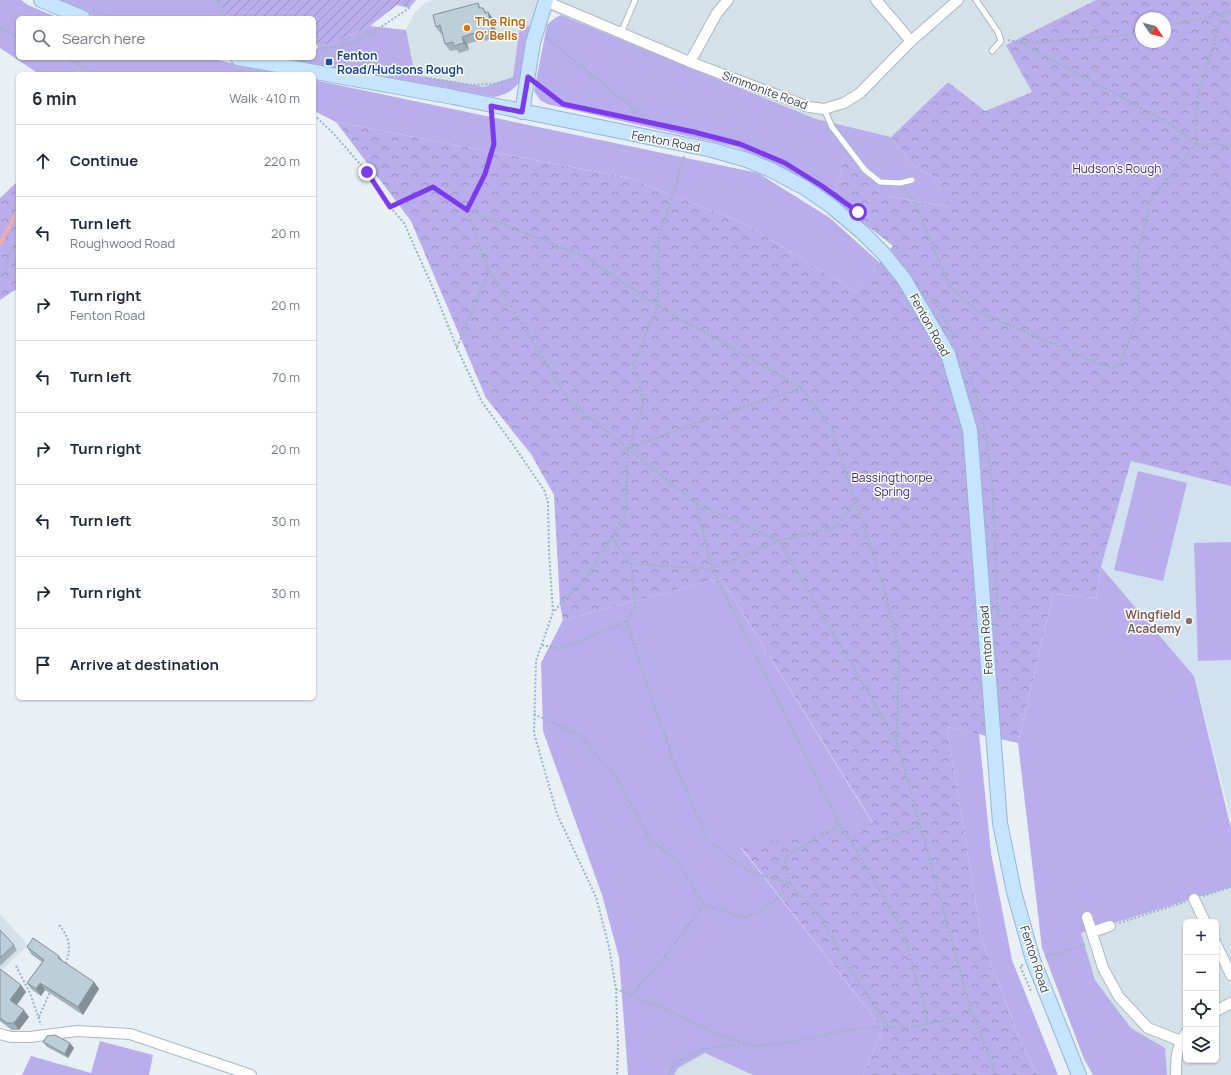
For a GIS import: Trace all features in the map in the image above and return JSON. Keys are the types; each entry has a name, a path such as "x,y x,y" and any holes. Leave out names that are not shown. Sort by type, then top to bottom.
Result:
{"street":[{"path":"41,0 78,16"},
{"path":"522,112 533,43 545,0"},
{"name":"Simmonite Road","path":"545,0 690,62 809,107 824,109 844,103 860,93 911,41 958,0"},
{"path":"690,62 717,13 728,0"},
{"path":"876,0 911,41"},
{"name":"Fenton Road","path":"255,60 712,150 747,160 771,170 805,188 831,206 862,232 884,254 904,279 948,354 970,430 1000,823 1014,892 1034,960 1079,1075"},
{"path":"1194,899 1204,919"},
{"path":"1087,917 1103,968 1119,997 1148,1028 1183,1037 1176,1054 1176,1075"},
{"path":"1093,936 1110,926"},
{"path":"1219,950 1231,975"},
{"path":"1219,1009 1231,1003"},
{"path":"0,1034 11,1037 77,1031 130,1034 251,1075"}],"lane":[{"path":"621,33 635,0"},
{"path":"976,0 998,32 1001,41 992,51"},
{"path":"824,109 832,127 865,170 880,182 900,183 912,180"}],"path":[{"path":"216,0 228,16"},
{"path":"316,47 338,47 380,28 409,8 405,0"},
{"path":"1171,25 1231,12"},
{"path":"900,183 914,201 950,287 961,297 979,312 1110,368 1119,366 1139,313 1138,254 1150,200 1196,144 1197,99 1223,13"},
{"path":"538,26 548,39 656,128"},
{"path":"0,28 16,36"},
{"path":"1020,43 1118,36 1135,32"},
{"path":"1001,41 1007,40 1020,43 1167,122 1196,144 1231,145"},
{"path":"68,60 93,72"},
{"path":"420,78 472,85 493,84 528,77 563,104 702,134"},
{"path":"491,106 494,144 485,174 467,210 489,271 568,399 697,504 779,541 897,742 971,1010 996,1075"},
{"path":"316,117 333,133 367,172 390,207 404,223 433,288 456,348 482,402 544,490 548,501 549,552 553,612 536,661 534,733 558,814 596,897 609,947 616,989 618,1046 617,1075"},
{"path":"553,612 582,584 626,514 628,449 644,402 633,364 658,306 659,235 687,146"},
{"path":"390,207 433,187 467,210 586,257 658,306 802,388 831,428 880,574 899,646 897,742"},
{"path":"0,277 5,273 10,249 16,247"},
{"path":"456,348 489,271"},
{"path":"928,294 949,326 955,340"},
{"path":"964,361 970,375 983,421 991,479 998,621"},
{"path":"628,449 693,424 802,388"},
{"path":"631,564 712,569 779,541 836,527 856,502"},
{"path":"697,504 712,569 840,825 902,929 928,1024"},
{"path":"542,645 560,649 627,621 635,607 631,564 612,537"},
{"path":"627,621 674,762 708,840 750,872 789,884 818,914 850,969 889,1027"},
{"path":"534,714 580,735 617,778 651,841 676,859 704,905 744,918 763,910 777,899 789,884 785,862 789,854 840,825"},
{"path":"856,850 920,826"},
{"path":"1110,926 1231,887"},
{"path":"631,996 662,960 704,905"},
{"path":"59,925 66,932 70,954 62,971"},
{"path":"1051,956 1093,936"},
{"path":"16,966 40,1017 44,1035"},
{"path":"616,989 723,1036 755,1046 794,1042 844,1030 889,1027 911,1028 956,1017 971,1010"},
{"path":"40,1017 51,990"},
{"path":"669,1075 674,1064 704,1049 747,1044"}],"shaded area":[{"path":"432,0 1096,0 1007,45 1032,92 985,111 947,82 891,137 816,119 553,12 530,26 520,24 513,77 484,87 415,76 406,30 414,14 425,3"},
{"name":"Wingfield Academy","path":"1131,461 1231,486 1231,819 1194,676 1101,567"},
{"path":"1231,885 1231,1075 1167,1075 1165,1048 1131,1028 1095,980 1080,933"},
{"path":"0,914 28,945 0,972"},
{"path":"705,1053 753,1075 674,1075 678,1068"}],"green space":[{"path":"0,0 21,0 28,5 54,16 16,16 16,59 0,48"},
{"path":"54,0 216,0 228,16 93,16 75,10"},
{"path":"216,0 416,0 409,8 397,5 370,26 329,45 316,43 316,16 228,16"},
{"name":"Bassingthorpe Spring","path":"1096,0 1231,0 1231,486 1131,461 1101,567 1096,598 1053,594 1018,743 947,727 982,941 1023,1047 1038,1075 863,1075 883,1029 741,847 873,823 721,578 563,620 560,604 554,495 531,454 486,398 411,221 336,122 629,178 745,224 856,292 893,246 833,199 845,156 858,173 887,196 949,207 938,179 915,167 891,137 948,82 985,111 1032,92 1006,45"},
{"path":"561,15 816,119 891,137 915,167 938,179 950,207 887,196 859,175 845,156 833,199 804,179 772,162 735,147 547,104 540,100 534,91 547,25"},
{"path":"520,24 530,26 519,83 508,93 494,97 277,60 316,60 316,43 329,45 370,26 406,30 415,75 484,87 513,77"},
{"path":"18,60 217,60 275,72 36,72"},
{"path":"316,80 758,173 830,218 880,263 856,292 745,224 629,178 336,122 316,112"},
{"path":"16,183 16,290 0,300 0,198"},
{"path":"1138,471 1187,483 1163,581 1114,570"},
{"path":"1231,542 1231,660 1198,661 1194,543"},
{"path":"1101,567 1194,676 1231,828 1231,887 1081,933 1095,980 1131,1028 1165,1048 1167,1075 1093,1075 1084,1059 1042,948 1018,743 1053,594 1096,598"},
{"path":"721,578 873,824 741,848 883,1029 863,1075 753,1075 705,1053 678,1068 674,1075 628,1075 619,957 602,895 543,731 541,663 563,620"},
{"path":"947,727 979,734 991,853 1012,960 1058,1075 1038,1075 1023,1047 982,941"},
{"path":"100,1041 153,1055 149,1075 22,1075 31,1056 91,1073"}],"building":[{"name":"The Ring O' Bells","path":"478,3 479,8 483,8 485,13 488,12 492,30 480,34 480,31 462,37 464,43 454,46 453,42 445,44 440,25 436,27 433,15"},
{"path":"0,930 14,945 0,958"},
{"path":"33,938 59,956 58,958 94,982 78,1007 40,983 36,989 27,983 44,960 27,947"},
{"path":"0,969 21,985 10,1000 24,1010 14,1023 7,1023 0,1018"},
{"path":"55,1035 70,1043 65,1054 43,1042 47,1036"}],"waterway":[{"path":"0,244 16,214"}],"place":[{"name":"The Ring O' Bells","path":"467,28"},
{"name":"Fenton Road/Hudsons Rough","path":"329,62"},
{"name":"Wingfield Academy","path":"1189,621"}],"route":[{"path":"367,172 390,207 433,187 467,210 485,174 494,144 491,106 522,112 528,77 563,104 694,132 740,144 785,163 822,186 858,212"}],"park label":[{"name":"Hudson's Rough","path":"1117,168"}]}
